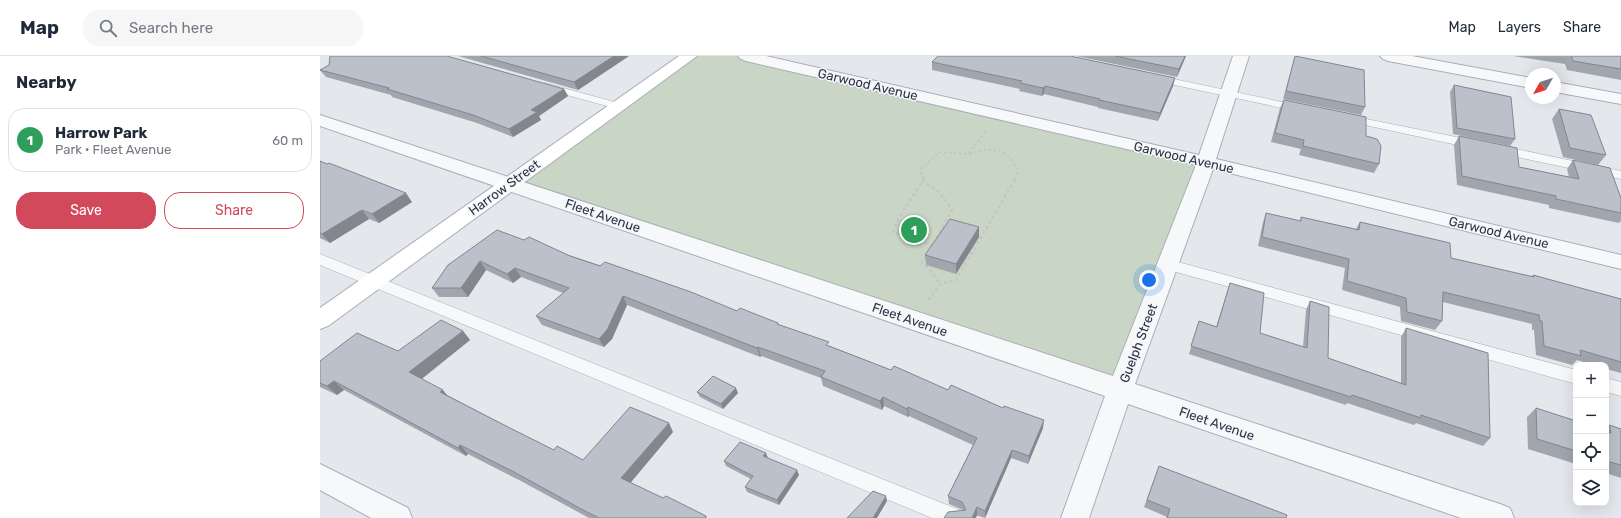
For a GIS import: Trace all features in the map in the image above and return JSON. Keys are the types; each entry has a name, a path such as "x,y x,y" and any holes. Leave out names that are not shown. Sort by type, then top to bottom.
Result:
{"street":[{"name":"Harrow Street","path":"320,320 508,183 689,56"},
{"name":"Garwood Avenue","path":"746,56 1206,162 1621,262"},
{"name":"Guelph Street","path":"1075,518 1120,390 1206,162 1241,56"},
{"path":"1388,56 1525,82"},
{"path":"1561,88 1621,99"},
{"name":"Fleet Avenue","path":"320,120 1500,518"},
{"path":"320,476 398,518"}],"lane":[{"path":"1143,75 1313,111"},
{"path":"536,83 618,106"},
{"path":"1336,116 1621,175"},
{"path":"320,259 955,518"},
{"path":"1167,264 1573,376"},
{"path":"1609,386 1621,389"}],"path":[{"path":"968,154 998,114"},
{"path":"912,320 940,284 956,280 1018,175 1015,163 1006,153 984,150 968,154 939,152 921,169 922,180 899,217 893,232 933,246"},
{"path":"922,180 939,192 952,209 933,246 922,262 934,273 940,284"}],"green space":[{"path":"689,56 746,56 1206,162 1120,390 509,183"}],"building":[{"path":"330,56 447,56 564,89 531,110 537,112 509,129 473,115 387,89 389,88 320,70 329,65"},
{"path":"481,56 614,56 574,82"},
{"path":"938,56 1070,56 1175,78 1160,113 1099,100 1100,99 1045,86 1043,88 1020,83 1022,81 932,62"},
{"path":"1115,56 1185,56 1179,69"},
{"path":"1295,56 1364,70 1365,107 1286,91"},
{"path":"1571,56 1621,56 1621,69 1573,61"},
{"path":"1454,85 1511,97 1515,139 1457,128"},
{"path":"1284,100 1366,117 1366,136 1377,139 1381,146 1379,164 1303,146 1304,140 1275,133"},
{"path":"1559,109 1591,115 1606,155 1570,148"},
{"path":"1459,136 1517,148 1519,167 1579,179 1573,160 1610,168 1621,198 1621,213 1556,199 1556,196 1462,176"},
{"path":"320,161 327,164 329,163 406,193 372,214 362,210 322,234 320,233"},
{"path":"1266,213 1301,221 1301,217 1359,230 1360,222 1450,243 1451,258 1534,277 1533,275 1621,299 1621,362 1580,350 1581,356 1544,346 1542,321 1540,321 1539,315 1443,292 1442,321 1407,312 1406,298 1347,281 1349,259 1262,237"},
{"path":"950,219 979,227 956,264 925,255"},
{"path":"497,230 524,240 529,237 570,256 600,266 605,262 691,292 737,311 740,308 778,323 777,324 829,342 826,345 891,370 894,366 948,390 951,385 1003,408 1004,406 1044,420 1029,456 1012,450 985,511 977,507 972,518 944,518 948,512 966,510 962,502 948,496 977,438 908,407 907,409 883,397 880,401 821,377 825,371 758,347 757,348 623,296 607,330 599,339 536,316 569,288 515,268 507,274 480,261 461,288 432,288 448,265"},
{"path":"1230,283 1264,293 1260,333 1307,348 1310,301 1329,307 1328,358 1406,385 1406,328 1488,353 1490,438 1421,415 1421,418 1352,395 1351,397 1191,346 1199,321 1217,327"},
{"path":"441,320 463,331 409,372 443,390 440,392 506,426 554,450 557,446 583,460 630,407 669,423 621,478 663,498 666,496 706,516 705,518 599,518 514,472 460,445 458,448 334,381 327,386 320,383 320,361 357,333 398,351"},
{"path":"713,376 736,388 721,404 697,392"},
{"path":"1536,408 1573,420 1573,450 1537,439"},
{"path":"1609,425 1621,429 1621,465 1609,462 1609,432 1611,433"},
{"path":"740,442 766,453 763,456 797,470 777,500 745,487 753,476 724,461"},
{"path":"1159,466 1287,515 1286,518 1167,518 1170,509 1147,500"},
{"path":"873,491 886,496 873,518 847,518"}],"place":[{"name":"Harrow Park","path":"914,230"}]}
